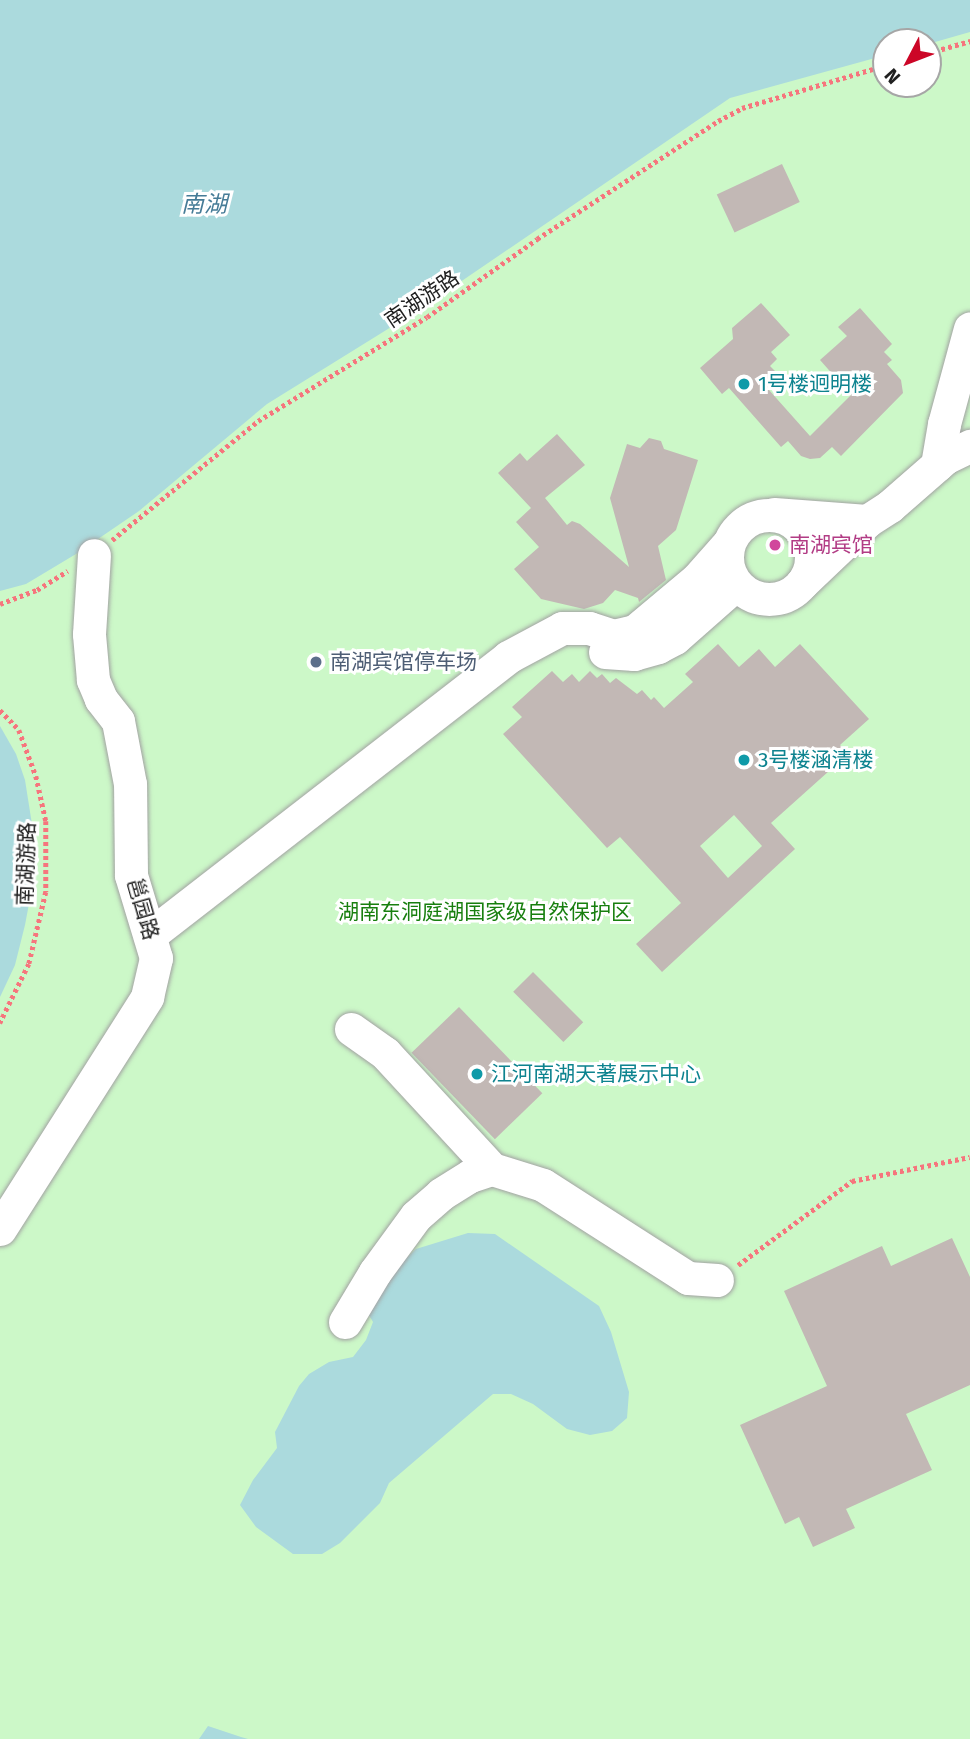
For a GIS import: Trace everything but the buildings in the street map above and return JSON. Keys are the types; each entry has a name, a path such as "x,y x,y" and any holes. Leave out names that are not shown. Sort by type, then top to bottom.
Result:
{"street":[{"path":"937,465 944,424 970,328"},
{"path":"728,544 728,564 736,584 747,594 761,598 790,594 867,521 890,506 937,465 970,446"},
{"path":"149,932 508,657 562,628 589,628 613,636 635,631 697,579 743,523 768,514 867,521"},
{"path":"768,514 793,522 809,544 811,558 801,585"},
{"name":"邕园路","path":"0,1229 147,997 149,932 131,875 130,784 118,720 101,699 93,680 89,634 94,555"},
{"path":"149,932 346,804 535,659 578,644 597,651 634,654 658,647 675,638 736,584"},
{"path":"351,1029 385,1053 492,1169 543,1185 688,1278 717,1280"},
{"path":"345,1322 375,1272 416,1216 441,1194 470,1177 492,1169"}],"path":[{"path":"942,49 970,41"},
{"name":"南湖游路","path":"0,604 37,590 94,555 258,421 427,317 537,239 718,121 742,108 872,69"},
{"name":"南湖游路","path":"0,710 19,730 36,776 46,833 46,892 29,964 0,1023"},
{"path":"717,1280 852,1181 970,1157"}],"green space":[{"name":"湖南东洞庭湖国家级自然保护区","path":"0,0 970,0 970,1739 0,1739"}],"water":[{"name":"南湖","path":"0,0 970,0 970,32 942,40 942,28 872,28 872,59 730,98 425,306 267,404 139,511 76,554 26,584 0,591"},
{"path":"0,726 16,754 25,780 34,837 31,893 25,925 15,965 0,997"},
{"path":"468,1233 495,1234 599,1306 611,1332 629,1392 627,1418 612,1431 590,1435 567,1429 533,1404 511,1394 493,1394 389,1483 380,1503 340,1543 322,1554 293,1554 256,1527 240,1505 253,1480 277,1448 275,1432 299,1386 309,1374 329,1362 353,1357 366,1340 373,1322 366,1310 396,1268 416,1249"},
{"path":"208,1726 241,1737 248,1739 199,1739"}],"place":[{"name":"1号楼迥明楼","path":"744,384"},
{"name":"南湖宾馆","path":"775,545"},
{"name":"南湖宾馆停车场","path":"316,662"},
{"name":"3号楼涵清楼","path":"744,760"},
{"name":"江河南湖天著展示中心","path":"477,1074"}]}
